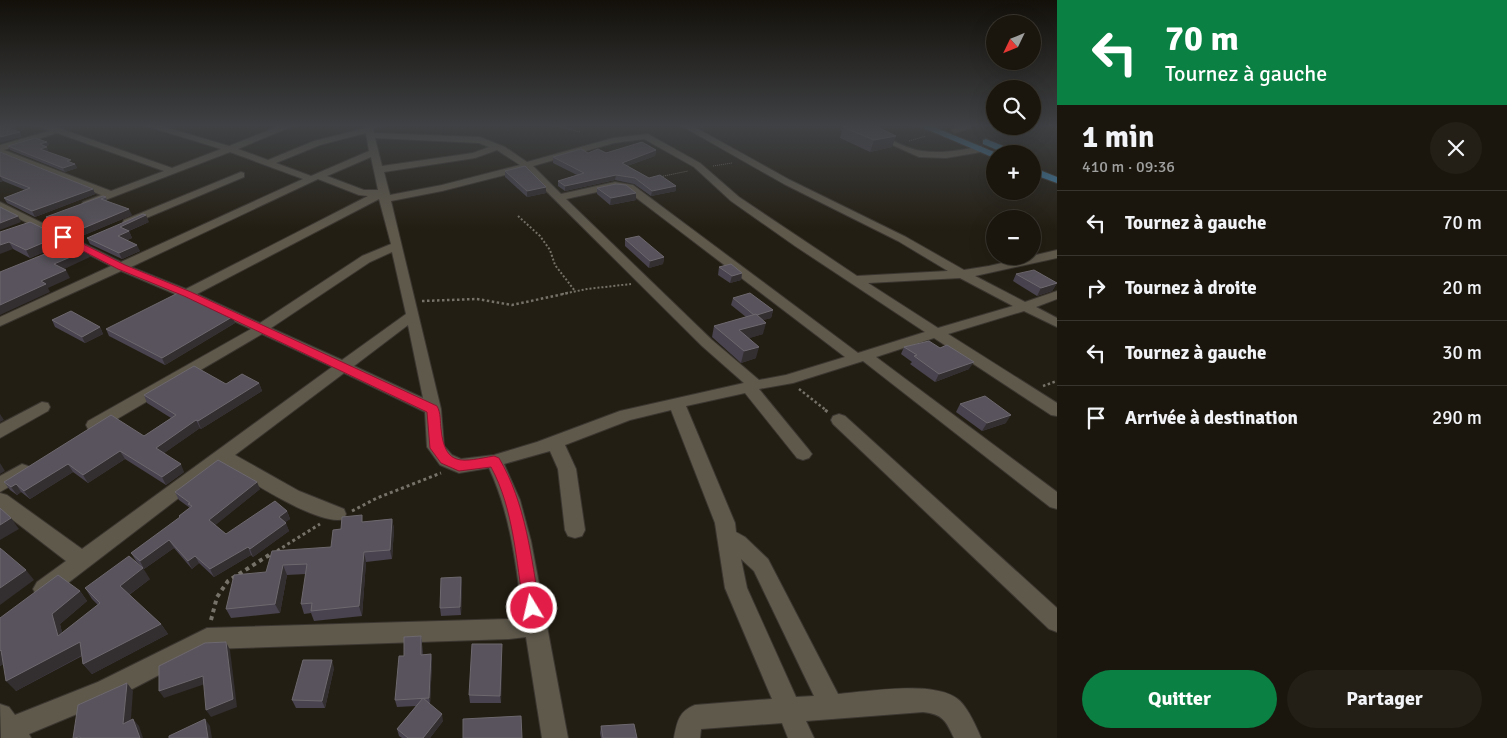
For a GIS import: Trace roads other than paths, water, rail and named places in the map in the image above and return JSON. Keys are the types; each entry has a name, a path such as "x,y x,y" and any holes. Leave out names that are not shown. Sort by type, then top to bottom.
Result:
{"main road":[{"path":"1041,164 1057,170"},
{"path":"1041,174 1057,180"}],"street":[{"path":"25,159 111,195"},
{"path":"139,159 173,171"},
{"path":"74,209 202,159"},
{"path":"259,159 363,193 383,196 442,188 550,159"},
{"path":"268,163 277,159"},
{"path":"0,322 357,159"},
{"path":"376,159 410,301 433,409 436,448 446,460 459,466 494,461 555,442 626,415 752,386 788,380 1057,295"},
{"path":"378,170 446,159"},
{"path":"517,159 527,166 752,386 803,454"},
{"path":"686,159 701,168 735,199 867,289 939,332 1057,411"},
{"path":"746,159 902,239 962,274 1057,323"},
{"path":"122,225 240,175"},
{"path":"559,197 615,185 629,187 1057,502"},
{"path":"187,294 383,196"},
{"path":"0,205 41,221 81,242 121,267 187,294 259,330 433,409"},
{"path":"18,229 41,221"},
{"path":"60,251 81,242"},
{"path":"82,433 259,330 366,259 396,246"},
{"path":"856,280 962,274 989,270 1057,254"},
{"path":"27,601 412,316"},
{"path":"677,404 725,523 736,588 801,738"},
{"path":"0,432 42,407"},
{"path":"839,420 1057,622"},
{"path":"555,442 567,469 574,530"},
{"path":"222,455 279,488 322,510 337,514"},
{"path":"494,461 505,480 518,522 555,738"},
{"path":"0,485 33,464"},
{"path":"0,500 82,561"},
{"path":"726,536 738,543 761,565 832,707"},
{"path":"10,728 104,691 207,639 509,629 535,625"},
{"path":"687,738 689,722 695,717 923,700 940,702 950,707 968,738"}]}
